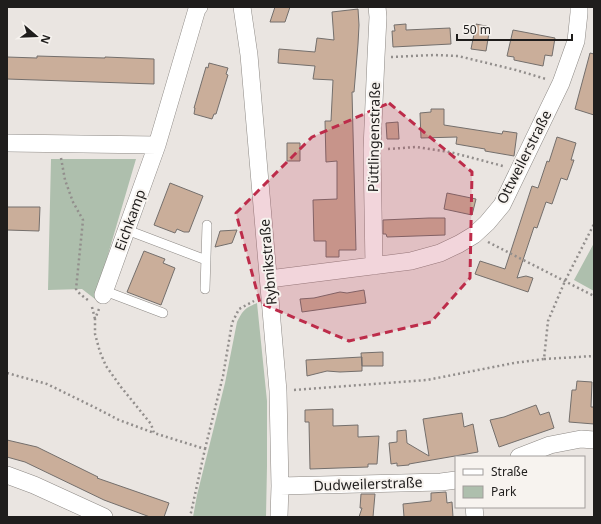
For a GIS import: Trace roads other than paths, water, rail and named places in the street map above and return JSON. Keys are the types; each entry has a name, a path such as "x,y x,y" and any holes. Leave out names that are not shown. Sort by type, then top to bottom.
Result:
{"street":[{"name":"Eichkamp","path":"104,293 157,145 197,9 199,7"},
{"name":"Rybnikstraße","path":"242,7 249,55 278,391 280,486 279,517"},
{"name":"Püttlingenstraße","path":"374,266 372,150 378,17 377,7"},
{"name":"Ottweilerstraße","path":"270,286 374,266 411,262 440,253 474,235 487,223 502,205 561,83 576,41 579,7"},
{"path":"7,143 157,145"},
{"path":"521,456 550,445 581,439 594,440"},
{"path":"7,475 34,485 104,517"},
{"name":"Dudweilerstraße","path":"280,486 442,482 455,480"}],"lane":[{"path":"205,289 207,225"},
{"path":"127,230 206,260"},
{"path":"104,293 163,313"}]}
